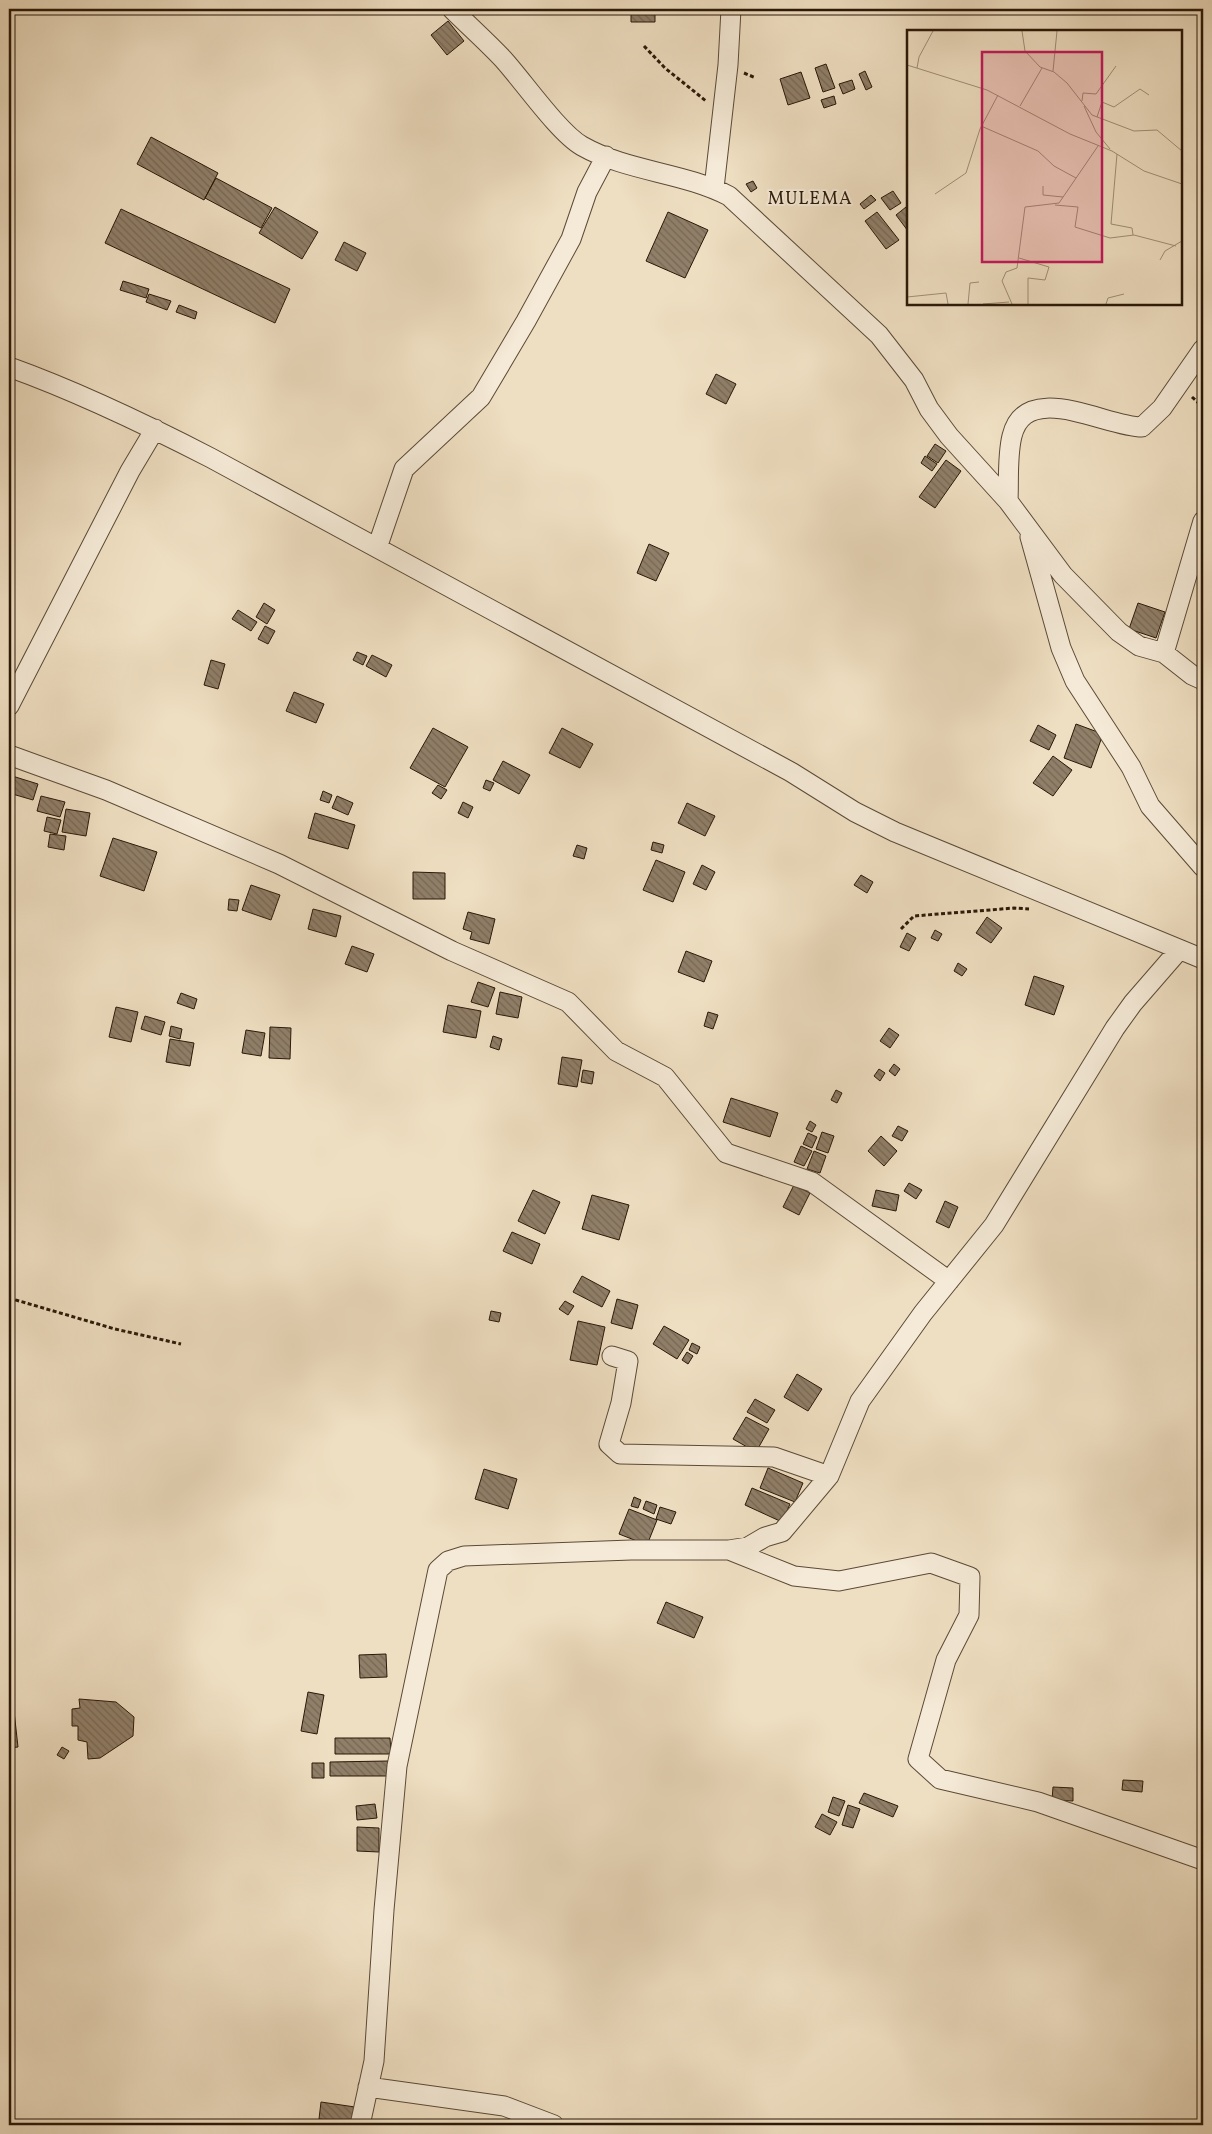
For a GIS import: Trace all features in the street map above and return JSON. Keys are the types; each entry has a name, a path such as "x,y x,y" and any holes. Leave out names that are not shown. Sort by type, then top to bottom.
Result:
{"street":[{"path":"452,9 502,58 564,131 581,146 606,156 714,188 729,196 879,335 914,380 929,409 949,436 1008,501 1063,575 1118,632 1139,646 1164,653 1192,675 1203,680"},
{"path":"714,188 731,9"},
{"path":"378,548 404,469 481,397 571,239 587,192 606,156"},
{"path":"1008,501 1012,437 1016,425 1025,414 1051,408 1082,413 1128,426 1142,427 1162,408 1203,349"},
{"path":"9,367 48,381 155,429 791,772 855,812 895,832 1203,960"},
{"path":"9,706 130,471 155,429"},
{"path":"1164,653 1203,521"},
{"path":"1028,526 1053,624 1075,681 1131,767 1150,806 1203,867"},
{"path":"9,755 106,790 280,864 452,951 568,1002 616,1051 665,1076 726,1152 812,1182 949,1281"},
{"path":"360,2125 374,2061 384,1910 397,1766 432,1587 438,1570 448,1561 464,1556 631,1550 729,1550 748,1546 765,1537 782,1532 829,1476 860,1401 906,1335 994,1225 1115,1028 1132,1003 1178,950"},
{"path":"612,1356 628,1360 621,1403 609,1444 620,1454 774,1457 829,1476"},
{"path":"729,1550 794,1576 838,1582 931,1563 970,1576 969,1616 946,1660 918,1760 940,1779 1038,1802 1203,1860"},
{"path":"368,2087 504,2106 554,2125"}],"path":[{"path":"644,46 665,68 722,114"},
{"path":"901,930 914,916 1014,908 1036,909 1054,898"},
{"path":"9,1298 115,1329 181,1344"}],"building":[{"path":"631,9 655,9 655,22 631,22"},
{"path":"448,21 464,41 447,55 431,35"},
{"path":"826,64 835,88 823,92 815,68"},
{"path":"865,71 872,87 866,90 859,74"},
{"path":"801,72 810,98 788,105 780,79"},
{"path":"852,80 855,89 843,94 839,84"},
{"path":"834,96 836,104 824,108 821,100"},
{"path":"151,137 218,173 204,200 137,164"},
{"path":"216,178 272,208 261,228 205,198"},
{"path":"753,181 757,188 751,192 746,184"},
{"path":"893,191 901,203 890,210 881,198"},
{"path":"871,195 876,200 864,209 860,204"},
{"path":"275,207 318,232 302,259 259,233"},
{"path":"906,207 907,230 896,215"},
{"path":"121,209 290,289 275,323 105,243"},
{"path":"668,212 708,230 685,278 646,261"},
{"path":"877,212 899,240 886,249 865,221"},
{"path":"344,242 366,253 357,271 335,260"},
{"path":"123,281 149,289 146,298 120,290"},
{"path":"149,294 171,301 167,310 146,302"},
{"path":"179,305 197,312 195,319 176,312"},
{"path":"716,374 736,384 726,404 706,394"},
{"path":"935,444 946,451 938,463 927,456"},
{"path":"925,456 937,464 932,471 921,463"},
{"path":"946,460 961,471 935,508 919,497"},
{"path":"649,544 669,553 656,581 637,573"},
{"path":"264,603 275,610 267,624 256,617"},
{"path":"1138,603 1165,612 1156,638 1129,629"},
{"path":"238,610 257,622 251,631 232,619"},
{"path":"265,626 275,631 268,644 258,639"},
{"path":"357,652 367,656 363,665 353,660"},
{"path":"372,655 392,665 386,677 366,666"},
{"path":"211,660 225,664 218,689 204,685"},
{"path":"294,692 324,704 316,723 286,711"},
{"path":"1076,724 1103,734 1091,768 1064,758"},
{"path":"1038,725 1056,735 1049,750 1030,741"},
{"path":"433,728 468,747 445,787 410,768"},
{"path":"562,728 593,744 580,768 549,753"},
{"path":"1053,756 1072,770 1053,796 1033,783"},
{"path":"503,761 530,775 519,794 493,780"},
{"path":"9,775 38,784 33,800 9,793"},
{"path":"486,780 494,783 490,791 483,788"},
{"path":"438,785 447,790 441,799 432,793"},
{"path":"323,791 332,795 329,803 320,800"},
{"path":"41,796 65,802 60,817 37,811"},
{"path":"337,796 353,803 348,815 332,808"},
{"path":"463,802 473,807 468,818 458,813"},
{"path":"687,803 715,816 705,836 678,823"},
{"path":"66,809 90,813 86,836 62,832"},
{"path":"315,813 355,825 348,849 308,838"},
{"path":"47,817 61,820 57,834 44,831"},
{"path":"50,834 66,836 64,850 48,847"},
{"path":"113,838 157,852 144,891 100,876"},
{"path":"653,842 664,845 662,853 651,850"},
{"path":"577,845 587,848 584,859 573,856"},
{"path":"656,860 685,872 673,902 643,890"},
{"path":"702,865 715,872 706,890 693,884"},
{"path":"413,872 445,873 445,899 413,899"},
{"path":"861,875 873,882 867,893 854,885"},
{"path":"251,885 280,895 271,920 242,910"},
{"path":"229,899 239,900 237,911 228,910"},
{"path":"313,909 341,916 336,937 308,929"},
{"path":"468,912 495,919 489,944 470,939 472,932 463,929"},
{"path":"987,917 1002,928 991,943 976,933"},
{"path":"935,930 942,934 938,941 931,938"},
{"path":"907,933 916,938 909,951 900,947"},
{"path":"352,946 374,954 367,972 345,964"},
{"path":"686,951 712,961 704,982 678,972"},
{"path":"958,963 967,969 962,976 954,971"},
{"path":"1034,976 1064,986 1054,1015 1025,1005"},
{"path":"478,982 495,988 488,1007 471,1002"},
{"path":"500,992 522,997 518,1018 496,1014"},
{"path":"181,993 197,999 194,1009 177,1003"},
{"path":"448,1005 481,1011 476,1038 443,1032"},
{"path":"116,1007 138,1012 131,1042 109,1037"},
{"path":"708,1012 718,1015 713,1029 704,1026"},
{"path":"145,1016 165,1022 161,1035 141,1029"},
{"path":"171,1026 182,1029 180,1039 169,1036"},
{"path":"270,1027 291,1028 290,1059 269,1058"},
{"path":"889,1028 899,1035 890,1048 880,1041"},
{"path":"246,1030 265,1033 261,1056 242,1053"},
{"path":"493,1036 502,1039 499,1050 490,1047"},
{"path":"170,1039 194,1043 190,1066 166,1062"},
{"path":"562,1057 582,1060 577,1087 558,1084"},
{"path":"894,1064 900,1069 895,1076 889,1071"},
{"path":"879,1069 885,1073 880,1081 874,1076"},
{"path":"583,1070 594,1072 592,1084 581,1082"},
{"path":"836,1090 842,1093 837,1103 831,1100"},
{"path":"731,1098 778,1113 770,1137 723,1122"},
{"path":"810,1121 816,1125 812,1132 806,1129"},
{"path":"898,1126 908,1131 902,1141 892,1136"},
{"path":"822,1132 834,1136 828,1153 816,1149"},
{"path":"808,1133 817,1137 812,1148 803,1144"},
{"path":"881,1136 897,1151 884,1166 868,1151"},
{"path":"801,1146 812,1151 804,1166 794,1162"},
{"path":"814,1151 826,1156 820,1173 807,1169"},
{"path":"909,1183 922,1190 916,1199 904,1191"},
{"path":"794,1185 810,1193 799,1215 783,1207"},
{"path":"533,1190 560,1202 545,1234 518,1221"},
{"path":"876,1190 899,1195 896,1211 872,1206"},
{"path":"592,1195 629,1205 619,1240 582,1229"},
{"path":"945,1201 958,1207 949,1228 936,1222"},
{"path":"512,1232 540,1244 532,1264 503,1251"},
{"path":"582,1276 610,1291 602,1307 573,1292"},
{"path":"617,1299 638,1305 632,1329 611,1323"},
{"path":"565,1301 574,1306 568,1315 559,1309"},
{"path":"491,1311 501,1313 499,1322 489,1320"},
{"path":"578,1321 605,1327 597,1365 570,1360"},
{"path":"664,1326 689,1340 677,1359 653,1344"},
{"path":"692,1343 700,1347 697,1354 689,1350"},
{"path":"687,1352 693,1356 688,1364 682,1360"},
{"path":"797,1374 822,1389 808,1411 784,1397"},
{"path":"755,1399 775,1410 767,1423 747,1412"},
{"path":"746,1417 769,1429 756,1452 733,1439"},
{"path":"768,1468 803,1483 795,1502 760,1488"},
{"path":"484,1469 517,1479 508,1509 475,1499"},
{"path":"752,1488 790,1504 782,1522 745,1505"},
{"path":"634,1497 641,1500 638,1508 631,1506"},
{"path":"646,1501 657,1505 654,1514 643,1509"},
{"path":"660,1507 676,1512 671,1524 656,1519"},
{"path":"629,1509 657,1520 647,1545 619,1534"},
{"path":"666,1602 703,1617 694,1638 657,1623"},
{"path":"386,1654 387,1677 360,1678 359,1655"},
{"path":"308,1692 324,1695 317,1734 301,1731"},
{"path":"9,1693 12,1693 18,1747 9,1748"},
{"path":"79,1699 116,1702 134,1717 133,1736 100,1758 88,1759 87,1742 78,1740 78,1726 72,1726 72,1709 80,1708"},
{"path":"335,1738 390,1738 391,1754 335,1754"},
{"path":"62,1747 69,1751 64,1759 57,1755"},
{"path":"388,1761 388,1776 330,1776 330,1762"},
{"path":"312,1763 324,1763 324,1778 312,1778"},
{"path":"1123,1780 1143,1781 1142,1792 1122,1790"},
{"path":"1053,1787 1073,1788 1073,1801 1052,1800"},
{"path":"864,1793 898,1806 893,1817 859,1803"},
{"path":"833,1797 845,1801 839,1816 828,1812"},
{"path":"375,1804 377,1818 357,1820 356,1806"},
{"path":"848,1805 860,1809 853,1828 842,1825"},
{"path":"822,1814 837,1822 830,1835 815,1827"},
{"path":"357,1827 379,1828 379,1852 357,1851"},
{"path":"321,2102 355,2107 353,2123 319,2119"}],"district":[{"name":"MULEMA","path":"810,198"}]}
